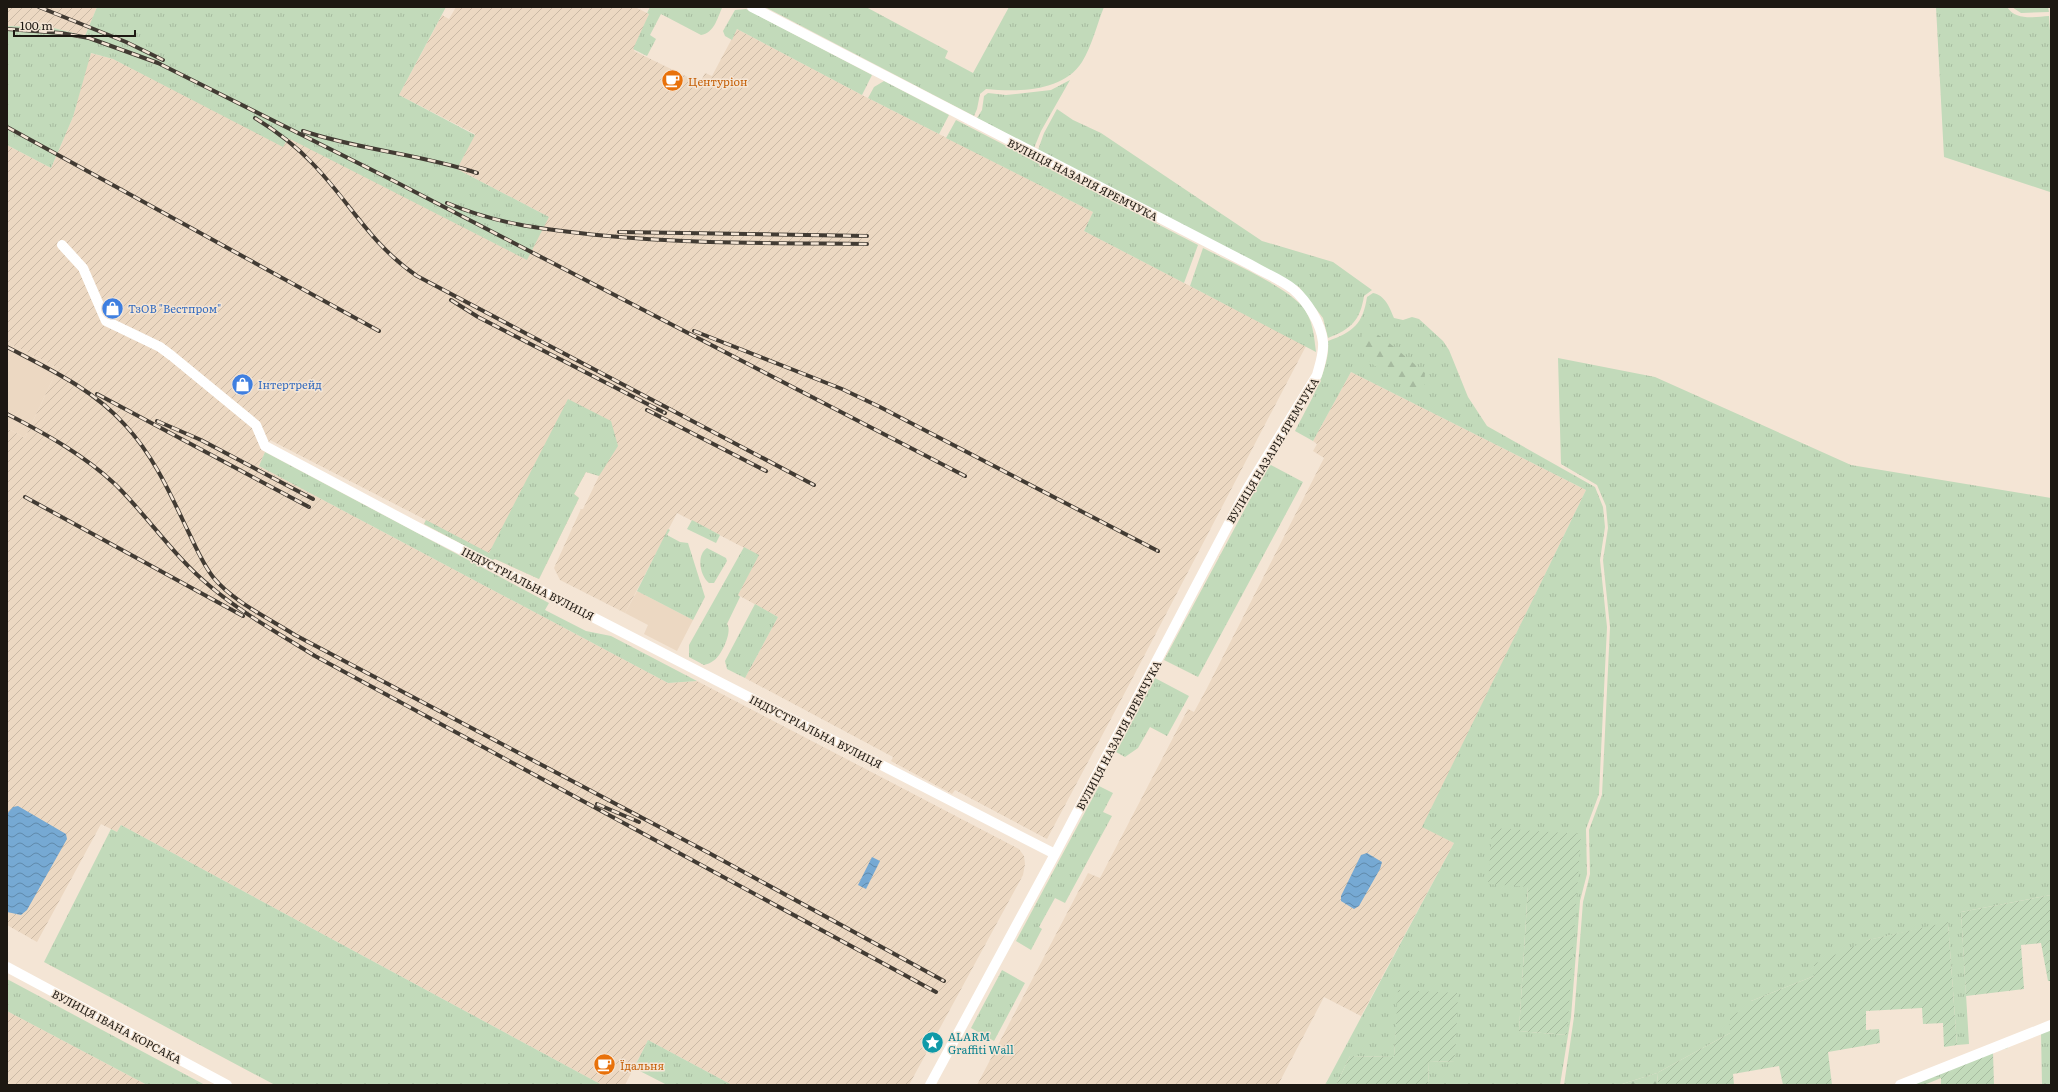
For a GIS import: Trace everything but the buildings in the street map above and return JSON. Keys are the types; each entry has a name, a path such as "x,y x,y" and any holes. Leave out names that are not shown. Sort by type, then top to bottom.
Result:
{"street":[{"name":"ВУЛИЦЯ НАЗАРІЯ ЯРЕМЧУКА","path":"752,7 973,123 1250,265 1296,292 1304,300 1319,327 1323,341 1322,359 1317,374 1247,489 1055,854 930,1085"},
{"name":"ІНДУСТРІАЛЬНА ВУЛИЦЯ","path":"62,245 83,268 106,321 160,347 172,356 256,425 265,446 419,528 1055,854"},
{"name":"ВУЛИЦЯ ІВАНА КОРСАКА","path":"7,968 227,1085"},
{"path":"1900,1085 2051,1025"}],"shaded area":[{"path":"7,7 97,7 85,36 50,27 7,26"},
{"path":"456,7 635,7 649,14 634,51 700,83 705,73 712,76 737,29 862,95 1093,212 1084,231 1306,346 1047,839 955,790 952,794 891,761 893,757 745,678 778,617 738,595 758,555 677,513 625,613 560,580 554,568 581,509 583,509 599,476 586,472 574,494 579,498 539,579 495,559 492,560 424,524 426,520 270,440 259,466 668,683 697,681 1019,849 1024,856 1025,864 1023,875 909,1085 732,1085 648,1040 625,1085 602,1085 121,825 117,832 101,824 37,942 7,925 7,428 25,438 58,368 7,342 7,145 51,168 73,117 90,53 113,59 283,146 288,138 549,217 457,169 475,134 399,95 442,15 449,19"},
{"path":"7,342 58,368 25,438 7,428"},
{"path":"1351,372 1586,490 1423,826 1454,843 1361,1016 1324,997 1278,1085 977,1085 1088,873 1100,878 1188,709 1194,712 1206,690 1324,458 1313,451 1317,444 1313,441"},
{"path":"637,591 693,620 677,651 644,634 648,625 625,613"},
{"path":"7,1011 147,1085 7,1085"}],"green space":[{"path":"97,7 446,7 399,95 475,135 457,169 549,217 527,260 288,138 283,147 113,59 91,53 73,117 51,168 7,145 7,26 50,27 85,36"},
{"path":"650,7 722,8 717,21 712,28 705,34 701,35 661,14 650,35 656,39 647,56 633,49 649,14 647,13"},
{"path":"765,7 866,7 948,51 945,58 973,73 1009,7 1104,7 1089,49 1082,62 1074,72 1052,85 1039,88 1025,90 986,89 980,94 974,116"},
{"path":"1936,7 2007,7 2015,14 2021,16 2049,16 2051,45 2051,210 2050,192 1944,157"},
{"path":"2012,7 2048,7 2049,12 2021,13"},
{"path":"746,9 872,75 862,95 737,29 732,40 725,36 723,31 735,10"},
{"path":"1070,80 1041,131 1034,148 977,118 982,110 984,96 988,93 1006,95 1051,90"},
{"path":"884,81 949,115 939,134 868,98 874,87"},
{"path":"1057,109 1073,120 1101,133 1262,241 1333,262 1372,290 1364,296 1357,318 1343,331 1328,338 1323,318 1299,287 1038,150 1044,133"},
{"path":"956,120 1198,245 1184,283 1084,231 1093,212 946,138"},
{"path":"1203,248 1256,274 1294,298 1309,316 1315,340 1316,352 1190,286"},
{"path":"1373,293 1381,296 1391,310 1394,318 1403,320 1412,317 1419,319 1443,341 1449,350 1468,397 1487,426 1595,487 1603,507 1605,527 1600,560 1607,627 1599,794 1586,829 1587,874 1580,901 1571,1017 1560,1085 1428,1085 1429,1061 1455,1062 1399,990 1394,1057 1350,1056 1336,1085 1325,1085 1454,843 1422,827 1586,490 1351,372 1313,441 1295,431 1312,399 1322,375 1326,364 1328,341 1337,338 1355,326 1363,314 1367,297","holes":["1528,887 1567,1035 1519,1031"]},
{"path":"1374,332 1425,373 1424,388 1419,394 1412,395 1400,383 1376,367 1366,357 1361,343 1362,334"},
{"path":"1558,358 1655,377 1851,465 2051,498 2051,895 1961,912 1969,1044 1957,1045 1948,923 1868,940 1814,976 1751,1001 1751,1008 1730,1033 1657,1073 1619,1085 1564,1085 1574,1017 1583,902 1590,874 1589,830 1602,795 1610,627 1603,560 1608,528 1606,506 1597,485 1561,464"},
{"path":"568,399 611,421 618,446 599,476 586,472 574,494 579,498 539,579 495,559 492,560 424,524 426,520 489,553"},
{"path":"265,452 549,603 545,610 586,631 611,636 697,681 668,683 259,466"},
{"path":"1269,464 1303,482 1198,677 1164,660"},
{"path":"692,520 720,535 716,543 687,529"},
{"path":"668,529 670,530 667,535 680,542 688,543 705,597 693,620 637,591"},
{"path":"744,547 759,555 738,595 740,597 727,624 728,632 723,649 716,659 704,665 689,657 689,645"},
{"path":"707,548 726,558 727,561 714,583 709,583 706,580 700,566 701,555"},
{"path":"755,604 778,617 745,678 727,669 725,661"},
{"path":"1155,678 1189,696 1167,736 1150,727 1138,748 1125,757 1116,752"},
{"path":"1099,786 1113,793 1103,812 1112,816 1065,903 1055,898 1039,927 1042,929 1031,950 1016,941"},
{"path":"121,825 602,1085 275,1085 44,962 111,829 117,832"},
{"path":"1492,828 1581,834 1567,1035 1519,1031 1528,887 1488,884"},
{"path":"2051,895 2051,981 2048,981 2041,943 2021,945 2024,989 1966,996 1961,912"},
{"path":"1948,922 1957,1045 1944,1047 1943,1023 1923,1024 1922,1008 1866,1011 1866,1030 1879,1029 1880,1043 1828,1052 1832,1085 1783,1085 1779,1066 1733,1074 1734,1085 1658,1085 1657,1073 1730,1033 1730,1015 1751,1008 1751,1001 1814,976 1814,964 1868,940"},
{"path":"1002,970 1025,983 994,1041 971,1028"},
{"path":"7,979 205,1085 147,1085 7,1011"},
{"path":"1398,990 1458,993 1455,1062 1429,1061 1428,1085 1336,1085 1350,1056 1394,1057"},
{"path":"2051,1027 2051,1085 2042,1085 2041,1033 2008,1045 2008,1048 1993,1052 1941,1073 1941,1078 1924,1085 1905,1085"},
{"path":"648,1040 732,1085 667,1085 634,1068"},
{"path":"1993,1052 1994,1085 1941,1085 1941,1073"},
{"path":"1657,1073 1658,1085 1619,1085"}],"water":[{"path":"18,806 66,834 67,839 27,910 21,915 7,912 7,814 13,807"},
{"path":"1367,853 1382,862 1380,869 1359,906 1354,909 1341,901 1341,896 1361,855"},
{"path":"872,857 880,861 866,889 858,885"}],"railway":[{"path":"39,7 126,42 163,60"},
{"path":"7,29 61,33 89,38 158,63 390,179 965,476"},
{"path":"255,118 306,156 373,236 401,264 417,276 814,485"},
{"path":"7,127 379,331"},
{"path":"303,131 346,143 434,161 477,173"},
{"path":"447,203 485,216 521,225 597,235 698,242 867,244"},
{"path":"619,232 867,236"},
{"path":"451,300 478,317 665,413"},
{"path":"694,331 842,389 880,407 1158,551"},
{"path":"7,347 85,390 112,412 125,425 144,449 160,475 205,566 221,586 241,602 295,635 709,853 944,981"},
{"path":"97,394 309,507"},
{"path":"647,410 766,471"},
{"path":"7,414 64,446 104,474 128,498 198,576 236,606 315,656 936,992"},
{"path":"157,421 201,440 313,499"},
{"path":"25,497 243,616"},
{"path":"597,804 639,822"}],"place":[{"name":"Центуріон","path":"673,81"},
{"name":"ТзОВ \"Вестпром\"","path":"113,308"},
{"name":"Інтертрейд","path":"242,384"},
{"name":"ALARM Graffiti Wall","path":"932,1042"},
{"name":"Їдальня","path":"605,1065"}]}
